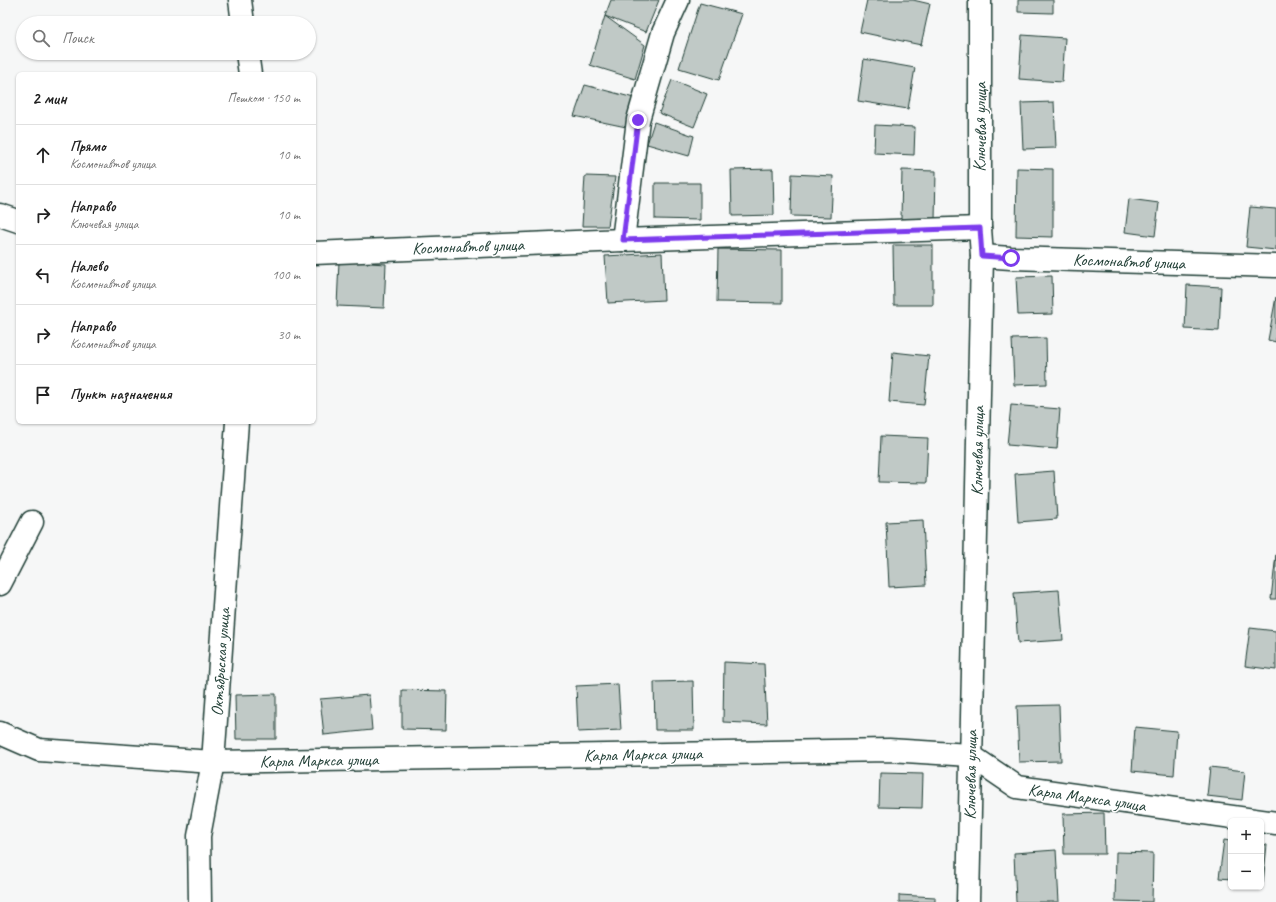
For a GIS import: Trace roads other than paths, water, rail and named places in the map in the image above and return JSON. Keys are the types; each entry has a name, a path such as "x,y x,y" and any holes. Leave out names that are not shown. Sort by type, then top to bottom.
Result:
{"street":[{"path":"240,0 242,16"},
{"path":"623,240 638,120 663,33 678,0"},
{"name":"Ключевая улица","path":"968,902 982,256 980,228 980,0"},
{"path":"248,60 250,72"},
{"path":"0,215 16,220"},
{"name":"Космонавтов улица","path":"316,253 623,240 980,228"},
{"name":"Космонавтов улица","path":"982,256 1276,266"},
{"name":"Октябрьская улица","path":"200,902 199,836 212,762 237,424"},
{"path":"0,584 32,522"},
{"name":"Карла Маркса улица","path":"0,733 40,750 212,762 889,750 970,755 1017,787 1276,823"}]}
